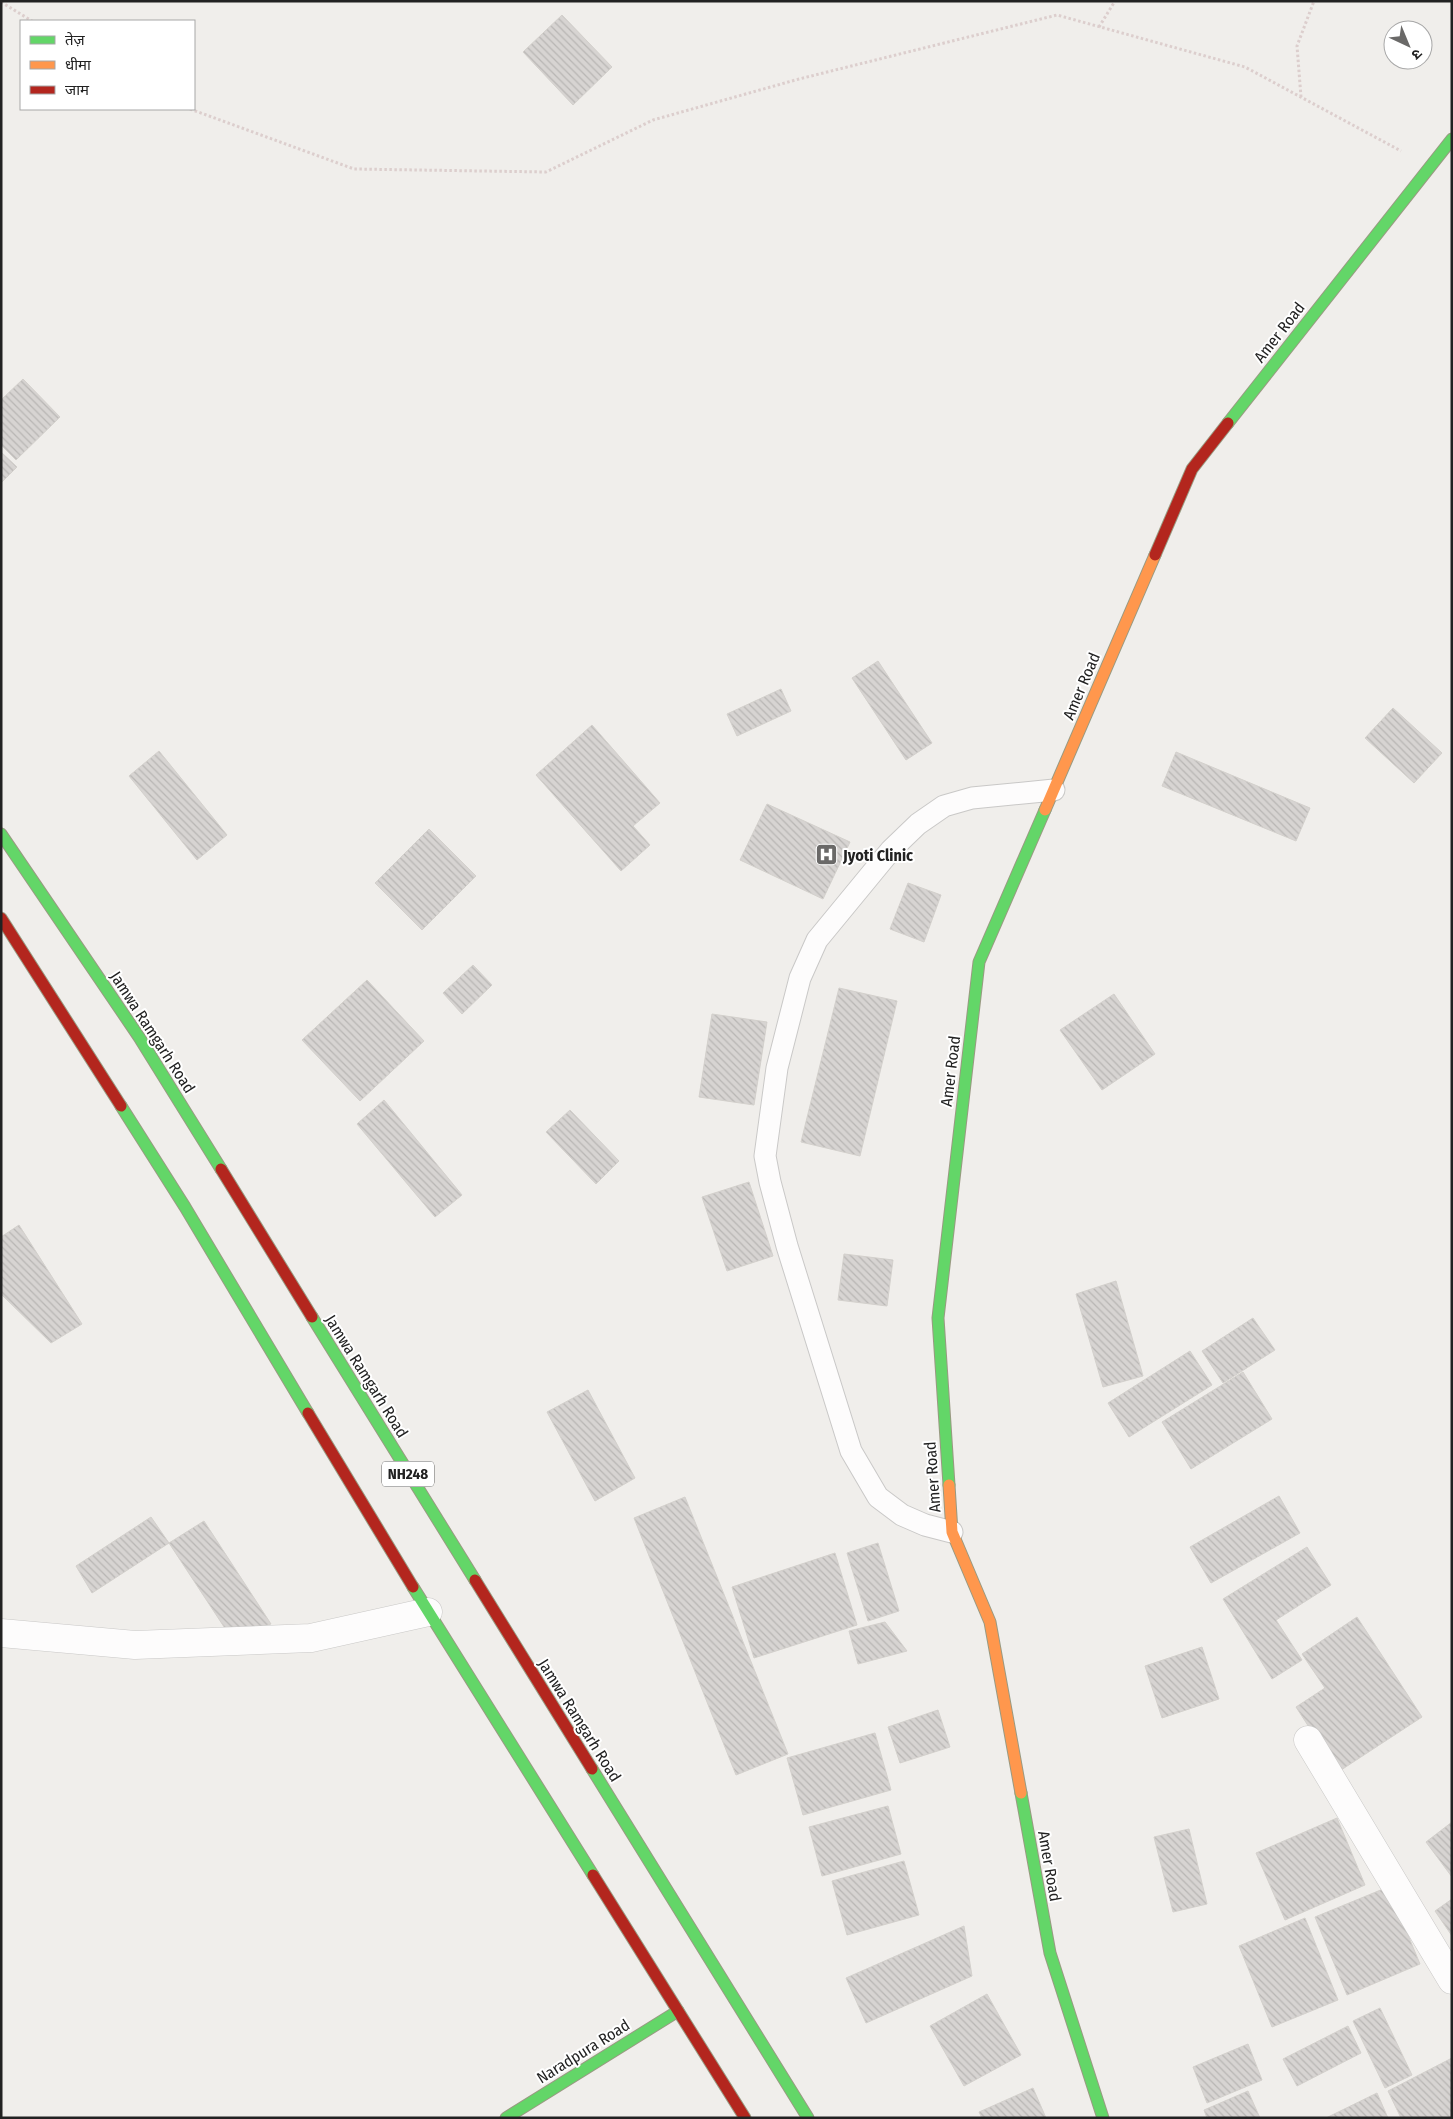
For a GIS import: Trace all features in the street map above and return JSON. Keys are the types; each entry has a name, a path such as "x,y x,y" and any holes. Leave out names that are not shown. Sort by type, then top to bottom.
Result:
{"main road":[{"name":"Amer Road","path":"1103,2118 1050,1953 990,1622 952,1532 938,1318 979,962 1192,469 1452,139"},
{"name":"Jamwa Ramgarh Road","path":"1,834 139,1037 808,2118"},
{"path":"1,918 185,1207 428,1612 745,2118"},
{"name":"Naradpura Road","path":"506,2118 678,2011"}],"street":[{"path":"1,1633 135,1645 311,1638 428,1612"},
{"path":"1308,1740 1452,1980"}],"lane":[{"path":"952,1532 925,1525 902,1515 878,1497 851,1451 787,1246 770,1182 765,1156 777,1068 800,978 817,940 898,844 918,824 944,806 972,798 1054,790"}],"path":[{"path":"1099,27 1116,1"},
{"path":"1301,97 1297,46 1314,1"},
{"path":"1,2 30,20"},
{"path":"193,110 354,169 546,172 653,120 800,79 1057,15 1245,68 1430,166"}],"building":[{"path":"562,15 612,67 573,105 523,52"},
{"path":"23,379 60,417 16,460 1,445 1,400"},
{"path":"1,452 17,467 1,483"},
{"path":"878,661 932,743 906,760 852,678"},
{"path":"781,689 791,711 737,736 727,714"},
{"path":"1393,708 1442,753 1414,783 1365,738"},
{"path":"592,725 660,803 633,826 650,845 621,871 536,775"},
{"path":"159,751 227,835 197,860 129,776"},
{"path":"1176,752 1310,808 1296,841 1162,786"},
{"path":"767,804 850,842 823,899 740,860"},
{"path":"429,829 476,876 422,930 375,883"},
{"path":"908,883 941,895 924,942 890,929"},
{"path":"473,965 492,985 462,1014 443,993"},
{"path":"367,980 424,1041 360,1101 302,1040"},
{"path":"839,988 897,1001 860,1156 801,1142"},
{"path":"1114,994 1155,1054 1102,1090 1060,1030"},
{"path":"712,1014 767,1022 754,1105 699,1097"},
{"path":"384,1100 462,1195 435,1217 357,1124"},
{"path":"570,1110 619,1161 596,1184 546,1132"},
{"path":"749,1182 773,1256 727,1271 702,1197"},
{"path":"19,1225 82,1324 51,1343 1,1294 1,1237"},
{"path":"844,1254 893,1260 887,1306 838,1300"},
{"path":"1116,1281 1143,1376 1103,1387 1076,1294"},
{"path":"1253,1318 1275,1350 1223,1383 1202,1351"},
{"path":"1190,1351 1212,1385 1129,1437 1108,1403"},
{"path":"1243,1372 1272,1419 1191,1469 1162,1422"},
{"path":"588,1390 635,1478 595,1501 547,1412"},
{"path":"1279,1496 1300,1533 1211,1583 1190,1547"},
{"path":"685,1497 788,1754 736,1775 634,1518"},
{"path":"151,1517 169,1543 92,1593 76,1566"},
{"path":"204,1521 271,1624 230,1636 169,1543"},
{"path":"878,1543 899,1611 868,1621 847,1553"},
{"path":"1307,1547 1331,1585 1276,1620 1302,1660 1272,1679 1223,1599"},
{"path":"835,1553 857,1625 754,1658 732,1587"},
{"path":"1357,1617 1422,1717 1338,1772 1296,1707 1325,1688 1302,1654"},
{"path":"885,1622 907,1651 858,1664 849,1631"},
{"path":"1202,1647 1219,1699 1162,1718 1145,1666"},
{"path":"938,1710 950,1747 900,1763 888,1727"},
{"path":"875,1733 891,1790 803,1815 787,1758"},
{"path":"888,1806 901,1854 822,1876 809,1827"},
{"path":"1337,1818 1365,1885 1285,1920 1256,1853"},
{"path":"1452,1822 1452,1877 1426,1842"},
{"path":"1189,1829 1207,1904 1173,1912 1154,1837"},
{"path":"904,1861 919,1915 847,1935 832,1881"},
{"path":"1388,1887 1420,1964 1347,1995 1315,1917"},
{"path":"1452,1899 1452,1936 1435,1911"},
{"path":"1305,1918 1338,2000 1272,2027 1239,1946"},
{"path":"964,1926 972,1976 866,2023 846,1978"},
{"path":"987,1994 1021,2055 964,2086 930,2026"},
{"path":"1380,2008 1412,2075 1385,2088 1353,2021"},
{"path":"1348,2026 1361,2053 1297,2086 1283,2059"},
{"path":"1248,2044 1262,2080 1207,2103 1193,2067"},
{"path":"1452,2058 1452,2118 1401,2118 1388,2091"},
{"path":"1033,2088 1046,2118 982,2118 979,2112"},
{"path":"1248,2091 1260,2118 1207,2118 1204,2110"},
{"path":"1377,2093 1388,2118 1326,2118"}],"traffic: fast":[{"path":"1228,423 1452,139"},
{"path":"949,1485 938,1318 979,962 1045,810"},
{"path":"1,834 139,1037 221,1169"},
{"path":"121,1106 185,1207 308,1413"},
{"path":"312,1317 475,1580"},
{"path":"413,1587 593,1875"},
{"path":"592,1769 808,2118"},
{"path":"1021,1793 1050,1953 1103,2118"},
{"path":"506,2118 678,2011"}],"traffic: slow":[{"path":"1045,810 1155,555"},
{"path":"949,1485 952,1532 990,1622 1021,1793"}],"traffic: jam":[{"path":"1155,555 1192,469 1228,423"},
{"path":"1,918 121,1106"},
{"path":"221,1169 312,1317"},
{"path":"308,1413 413,1587"},
{"path":"475,1580 592,1769"},
{"path":"593,1875 745,2118"}],"place":[{"name":"Jyoti Clinic","path":"827,855"}]}
